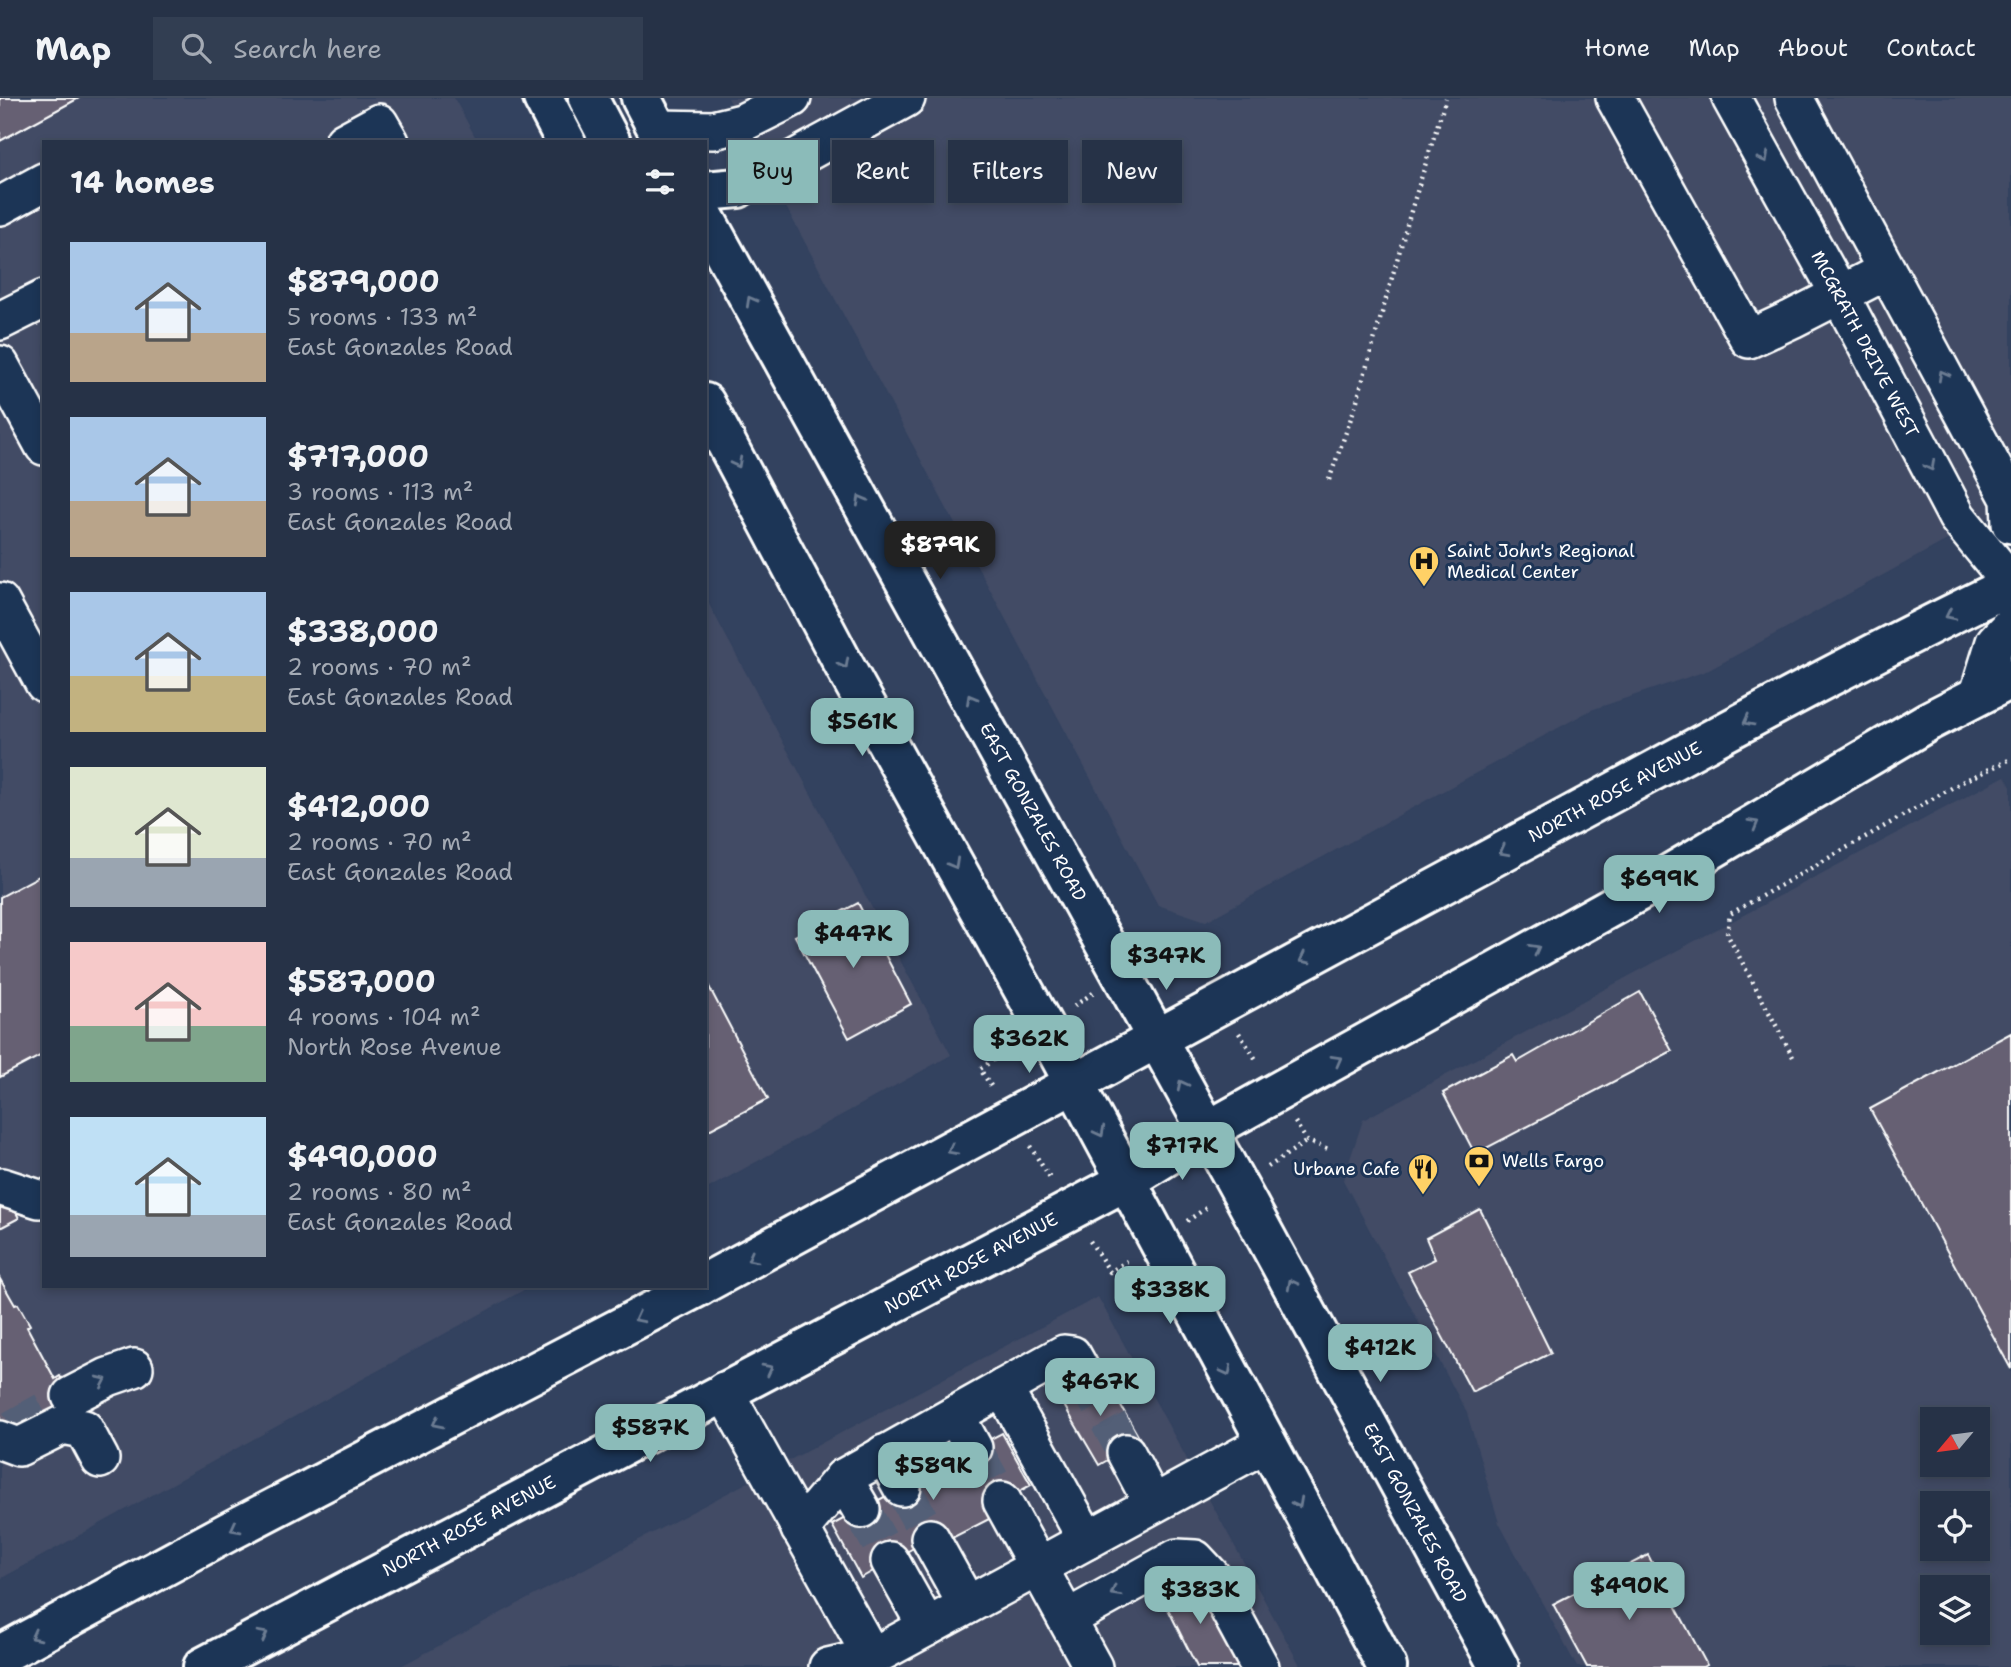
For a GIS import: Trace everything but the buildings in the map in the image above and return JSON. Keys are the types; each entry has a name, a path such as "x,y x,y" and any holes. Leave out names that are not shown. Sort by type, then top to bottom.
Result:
{"main road":[{"path":"543,98 565,140"},
{"path":"588,98 610,140"},
{"name":"EAST GONZALES ROAD","path":"707,222 1244,1195 1499,1667"},
{"path":"707,407 845,667 1044,1027 1387,1667"},
{"name":"NORTH ROSE AVENUE","path":"707,1282 1841,671 2011,584"},
{"path":"1277,1094 1656,882 1929,721 1995,687"},
{"name":"NORTH ROSE AVENUE","path":"203,1667 1070,1211 1126,1181 1207,1131 1277,1094"},
{"path":"0,1655 228,1532 696,1288"}],"street":[{"path":"654,123 713,130 742,123 792,98"},
{"path":"722,189 767,174 906,98"},
{"path":"1615,98 1749,339 1886,271"},
{"name":"MCGRATH DRIVE WEST","path":"1731,98 1840,295 1957,517 2011,584"},
{"path":"1794,98 2010,499 2011,524"},
{"path":"347,140 378,121"},
{"path":"0,206 42,183"},
{"path":"0,321 42,300"},
{"path":"0,366 42,442"},
{"path":"0,602 39,663"},
{"path":"1995,687 1995,642 2011,625"},
{"path":"800,1529 843,1478 1063,1353 1072,1355 1082,1373"},
{"path":"71,1396 108,1377 134,1368"},
{"path":"1003,1388 1087,1540"},
{"path":"724,1391 872,1657"},
{"path":"955,1415 973,1448"},
{"path":"4,1436 19,1447 62,1425 84,1429 100,1459"},
{"path":"828,1667 872,1657 1266,1443"},
{"path":"1126,1453 1153,1504"},
{"path":"884,1454 902,1487"},
{"path":"843,1478 861,1509"},
{"path":"1002,1501 1093,1667"},
{"path":"930,1538 967,1605"},
{"path":"1067,1619 1177,1558 1195,1559 1210,1576 1261,1667"},
{"path":"890,1561 927,1627"}],"path":[{"path":"1329,480 1356,404 1446,98"},
{"path":"1793,1057 1727,934 1730,914 1964,781 2011,759"},
{"path":"980,1069 1180,936 1307,1141 1328,1149"}],"shaded area":[{"path":"0,98 454,98 477,140 42,140 42,1288 527,1288 0,1579"},
{"name":"Saint John's Regional Medical Center","path":"728,98 2011,98 2011,505 1709,670 1591,710 1206,921 1158,905 784,203 818,203 818,140 750,140"},
{"path":"707,601 951,1055 707,1189"},
{"path":"2005,776 2011,787 2011,1667 1577,1667 1499,1523 1467,1413 1343,1180 1363,1120"},
{"path":"1098,1297 1301,1667 399,1667"}],"tunnel":[{"path":"1082,1373 1126,1453"},
{"path":"12,1429 71,1396"},
{"path":"973,1448 1002,1501"},
{"path":"902,1487 930,1538"},
{"path":"861,1509 890,1561"}],"place":[{"name":"Saint John's Regional Medical Center","path":"1424,588"},
{"name":"Wells Fargo","path":"1479,1188"},
{"name":"Urbane Cafe","path":"1423,1196"}]}
